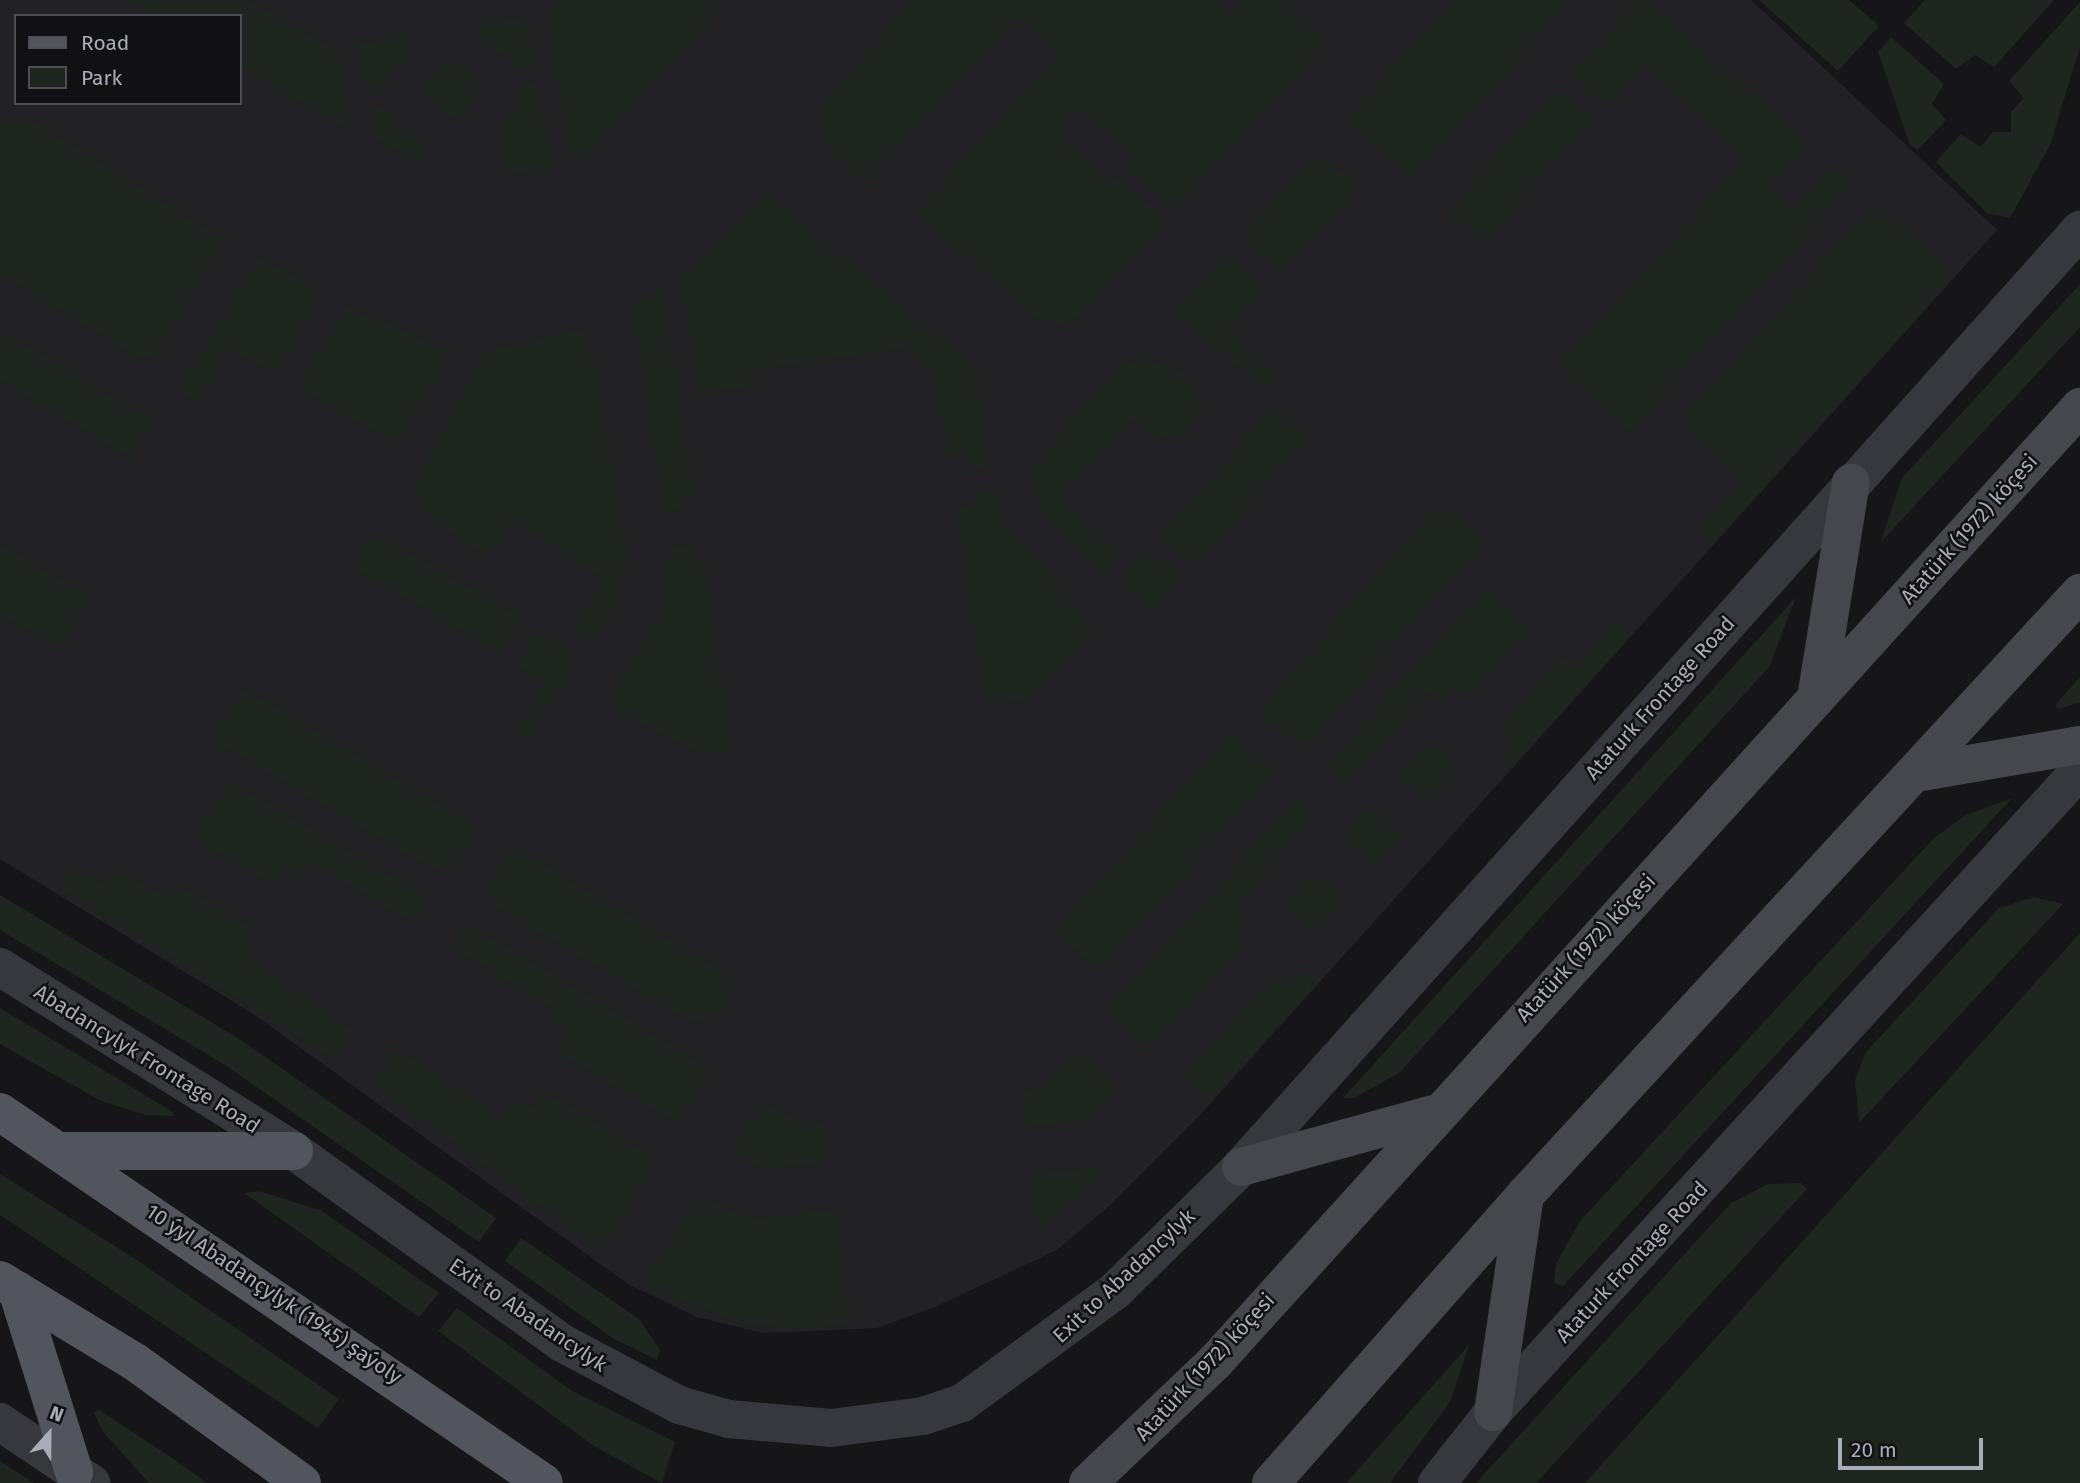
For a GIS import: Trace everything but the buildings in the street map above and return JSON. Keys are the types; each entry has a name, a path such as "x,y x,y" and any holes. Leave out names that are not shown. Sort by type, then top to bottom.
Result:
{"main road":[{"name":"Atatürk (1972) köçesi","path":"1088,1483 1215,1362 1433,1114 2080,407"},
{"path":"1816,698 1851,483"},
{"path":"1271,1483 1525,1195 2080,593"},
{"path":"1916,773 2080,745"},
{"name":"10 ýyl Abadançylyk (1945) şaýoly","path":"0,1112 65,1151 544,1483"},
{"path":"1241,1167 1433,1114"},
{"path":"65,1151 294,1151"},
{"path":"1493,1412 1525,1195"},
{"path":"8,1285 83,1477"},
{"path":"8,1285 156,1376 302,1483"}],"street":[{"name":"Ataturk Frontage Road","path":"1241,1167 2080,230"},
{"name":"Ataturk Frontage Road","path":"1493,1412 2080,770"},
{"name":"Abadancylyk Frontage Road","path":"0,967 294,1151"},
{"name":"Exit to Abadancylyk","path":"294,1151 562,1343 631,1383 729,1419 831,1428 923,1416 993,1386 1115,1291 1241,1167"},
{"path":"1437,1483 1493,1412"},
{"path":"0,1422 83,1477"}],"shaded area":[{"path":"0,0 1751,0 1997,230 1200,1115 1108,1207 1057,1250 935,1307 877,1328 762,1333 697,1317 628,1284 255,1015 0,859"}],"green space":[{"path":"128,0 248,0 337,52 351,131 242,67 242,14 152,14"},
{"path":"563,0 727,0 595,147 570,162 548,16"},
{"path":"914,0 1212,0 1230,15 1244,0 1288,0 1323,34 1319,49 1176,209 1128,165 1135,156 1080,108 1056,136 1110,184 1117,177 1166,220 1079,316 1059,325 1035,317 918,212 1060,54 1018,15 866,184 827,149 821,107"},
{"path":"1455,0 1571,0 1412,177 1347,120"},
{"path":"1638,0 1646,0 1808,144 1769,188 1793,210 1833,167 1852,184 1630,431 1559,368 1747,158 1644,65 1606,107 1570,75"},
{"path":"1759,0 1849,0 1879,26 1838,71"},
{"path":"1925,0 2054,0 1994,67 1975,55 1956,69 1904,23"},
{"path":"2080,2 2080,47 2050,145 2010,218 1987,213 1936,162 1961,134 1980,147 1993,132 2011,132 2011,112 2024,98 2009,81"},
{"path":"525,17 534,65 513,68 512,60 480,40 478,25"},
{"path":"406,36 408,49 386,79 387,88 366,91 358,44"},
{"path":"1891,37 1944,84 1932,104 1946,120 1918,150 1910,145 1878,52"},
{"path":"447,57 483,84 456,120 420,93"},
{"path":"537,84 552,167 505,175 498,132 519,103 517,87"},
{"path":"1557,90 1592,121 1484,242 1449,210"},
{"path":"390,107 394,123 420,140 425,167 374,136 370,110"},
{"path":"11,118 36,123 223,240 154,357 139,357 0,273 0,123"},
{"path":"1319,158 1360,184 1282,271 1242,237"},
{"path":"767,194 973,366 988,466 969,470 967,455 949,457 935,372 904,348 751,370 753,386 699,393 682,279"},
{"path":"1875,205 1954,276 1712,544 1698,531 1743,481 1690,433 1686,416"},
{"path":"1225,256 1264,291 1229,329 1277,372 1263,388 1176,310"},
{"path":"259,257 321,292 274,373 229,347 197,402 180,391"},
{"path":"2080,284 2080,327 1881,542 1902,478"},
{"path":"662,291 693,495 683,496 685,509 664,512 634,307"},
{"path":"346,307 445,348 443,364 396,444 299,388"},
{"path":"577,331 588,336 627,552 618,599 593,639 575,628 606,579 511,519 487,556 428,517 412,490 485,352"},
{"path":"6,333 152,421 130,457 0,380 0,343"},
{"path":"1142,357 1183,373 1204,403 1176,440 1156,437 1134,418 1061,498 1122,552 1105,571 1043,514 1034,473 1044,453 1120,369"},
{"path":"1276,407 1309,437 1195,564 1162,534"},
{"path":"991,487 1006,528 1092,623 1087,637 1020,702 984,695 956,508 974,505 972,490"},
{"path":"1439,504 1483,542 1303,749 1259,711"},
{"path":"374,533 520,618 500,652 354,568"},
{"path":"0,544 92,598 61,642 53,644 0,613"},
{"path":"690,545 692,562 703,561 731,750 700,754 618,710 612,696 666,606 670,547"},
{"path":"1148,549 1181,578 1152,612 1118,583"},
{"path":"1486,589 1530,628 1466,698 1455,687 1442,701 1429,690 1346,782 1328,765"},
{"path":"1796,597 1769,667 1399,1073 1354,1098 1343,1098"},
{"path":"1615,622 1630,636 1514,765 1499,752 1512,738 1500,728 1563,658 1575,668"},
{"path":"537,630 576,658 528,741 515,733 546,682 516,665"},
{"path":"2080,677 2080,702 2059,709 2055,705"},
{"path":"243,688 479,828 459,863 431,868 220,744 216,734"},
{"path":"1233,733 1276,772 1098,969 1055,931"},
{"path":"1429,741 1461,770 1432,802 1400,773"},
{"path":"229,781 428,899 413,923 309,861 298,877 283,869 274,885 195,838"},
{"path":"2012,798 1563,1286 1554,1283 1556,1264 1580,1221 1935,837 1966,815"},
{"path":"1298,799 1316,815 1234,907 1247,918 1233,934 1244,945 1151,1048 1108,1009"},
{"path":"1371,805 1403,835 1374,866 1342,836"},
{"path":"512,846 738,981 717,1016 691,1022 497,907 488,889"},
{"path":"72,867 105,885 115,868 163,896 172,881 217,907 249,926 240,941 254,951 248,961 353,1031 334,1059 60,887"},
{"path":"1312,872 1344,900 1316,933 1284,904"},
{"path":"0,895 241,1040 496,1218 479,1242 225,1065 0,930"},
{"path":"2034,897 2063,904 1859,1123 1855,1080 1865,1053 1999,908"},
{"path":"469,925 710,1069 677,1123 558,1052 568,1036 552,1026 560,1012 454,948"},
{"path":"2080,933 2080,1483 1585,1483"},
{"path":"1305,970 1318,982 1211,1101 1184,1077 1277,974 1291,986"},
{"path":"0,1008 173,1112 174,1116 146,1115 101,1101 0,1044"},
{"path":"397,1048 501,1120 517,1099 532,1109 544,1091 655,1159 602,1250 373,1084"},
{"path":"1079,1052 1115,1090 1083,1121 1026,1126 1022,1091 1039,1089"},
{"path":"762,1101 805,1126 825,1124 829,1162 764,1169 733,1151"},
{"path":"1105,1167 1105,1173 1038,1228 1031,1175"},
{"path":"0,1174 137,1260 339,1399 318,1428 0,1215"},
{"path":"1801,1183 1807,1189 1536,1483 1476,1483 1731,1203 1768,1184"},
{"path":"259,1191 322,1211 439,1293 419,1317 244,1193"},
{"path":"700,1197 751,1219 836,1210 849,1324 804,1329 737,1322 645,1285"},
{"path":"521,1238 639,1319 660,1350 657,1360 614,1339 505,1261"},
{"path":"457,1308 572,1391 675,1442 662,1483 594,1446 438,1331"},
{"path":"1469,1345 1450,1402 1390,1483 1346,1483"},
{"path":"98,1409 207,1483 149,1483 104,1433 94,1413"},
{"path":"0,1461 34,1483 0,1483"}]}
